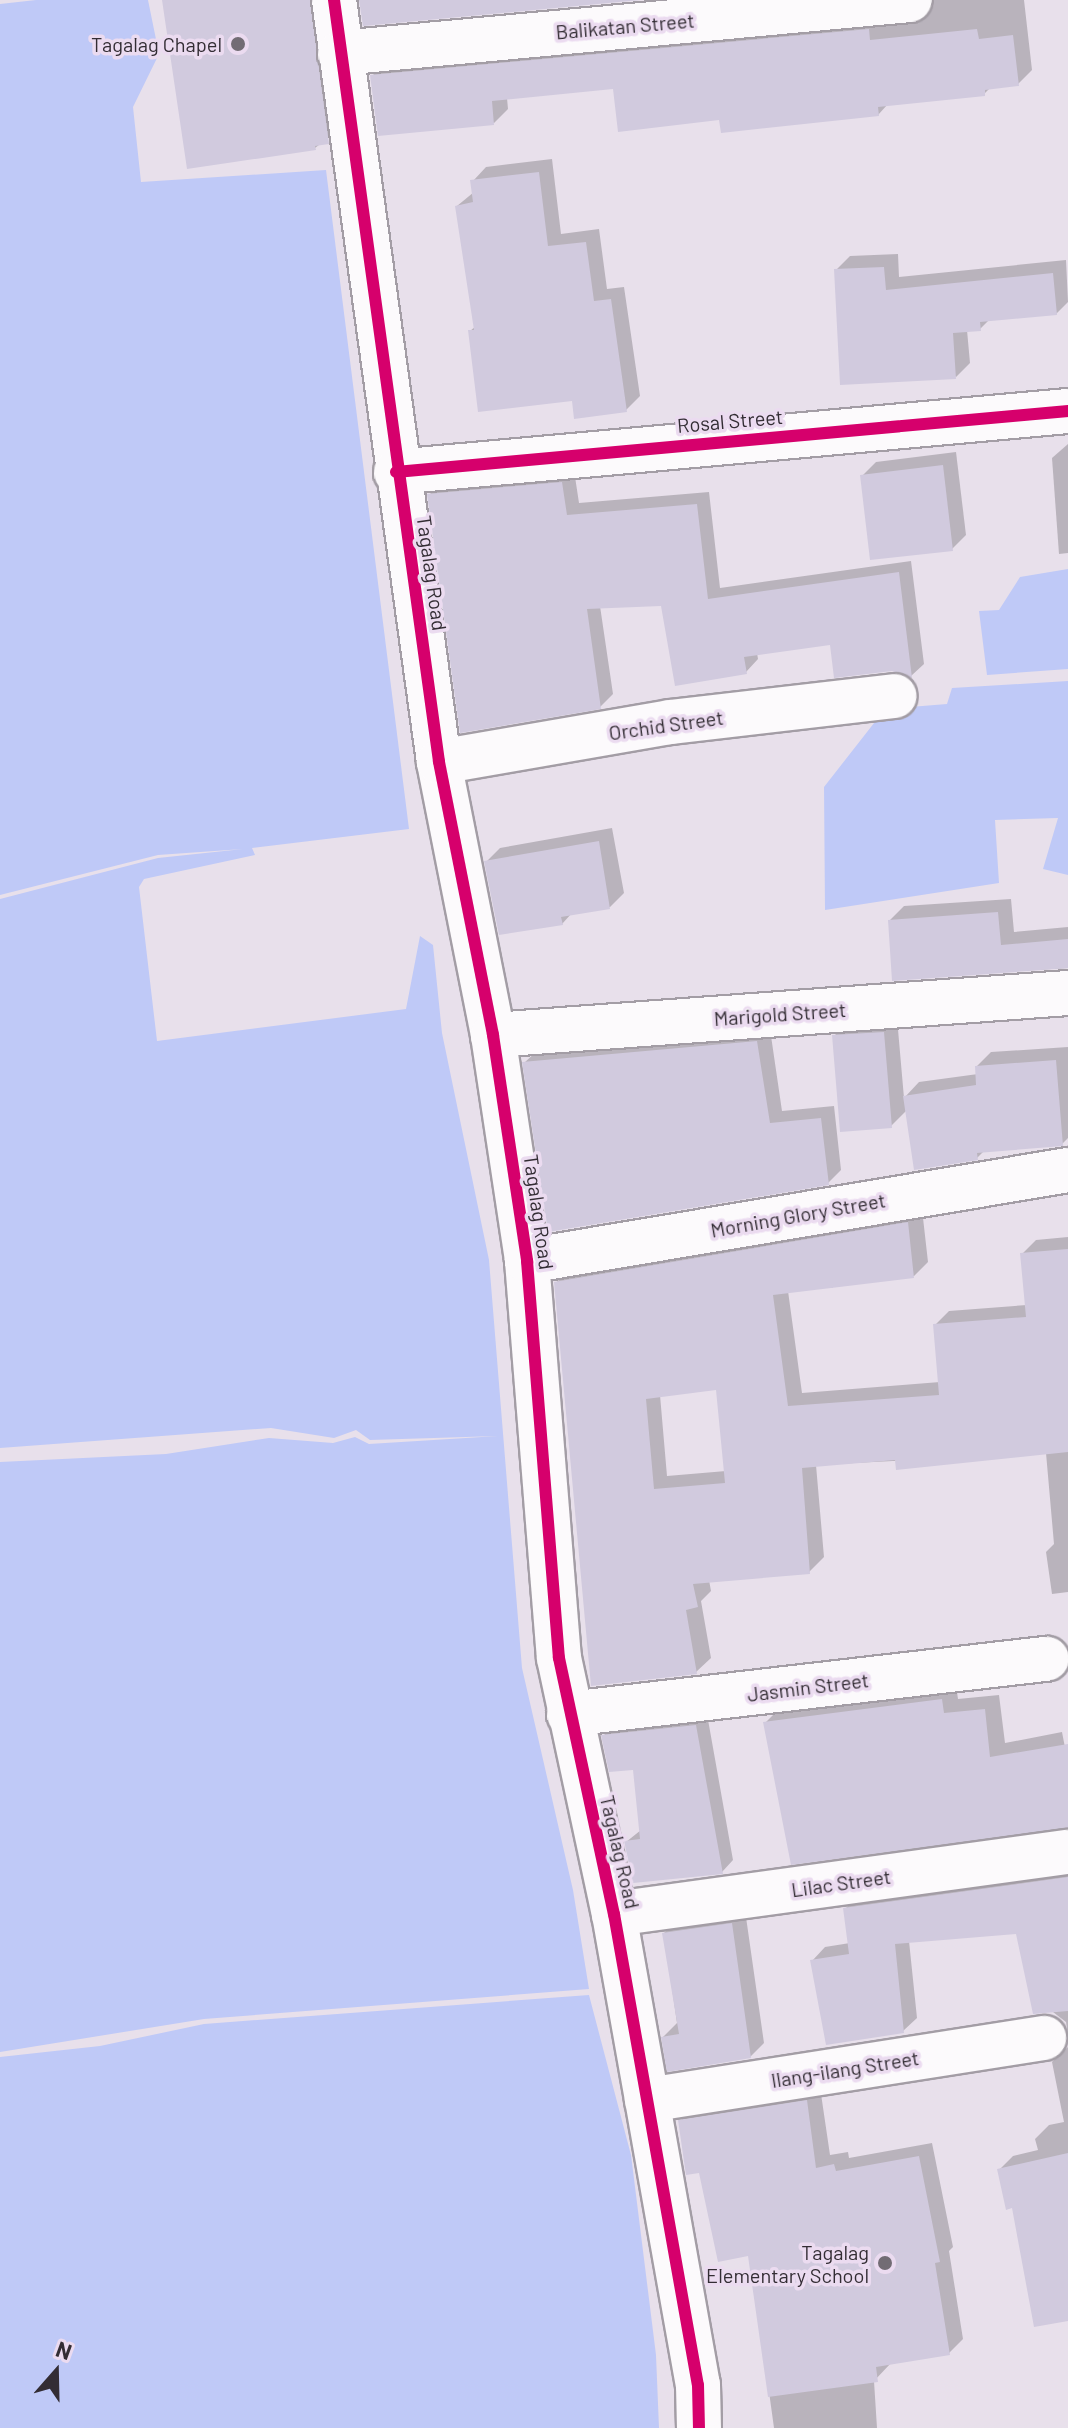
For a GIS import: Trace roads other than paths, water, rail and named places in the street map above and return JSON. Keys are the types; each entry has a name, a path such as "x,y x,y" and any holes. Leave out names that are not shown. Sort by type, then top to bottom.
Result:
{"street":[{"name":"Tagalag Road","path":"334,0 396,472 439,762 493,1035 527,1261 556,1627 569,1714 614,1914 698,2385 699,2428"},
{"name":"Balikatan Street","path":"340,53 910,0"},
{"name":"Rosal Street","path":"396,472 1068,411"},
{"name":"Orchid Street","path":"439,762 670,722 895,696"},
{"name":"Marigold Street","path":"493,1035 1068,993"},
{"name":"Morning Glory Street","path":"527,1261 1068,1170"},
{"name":"Jasmin Street","path":"569,1714 1047,1659"},
{"name":"Lilac Street","path":"614,1914 1068,1852"},
{"name":"Ilang-ilang Street","path":"647,2100 1044,2038"}],"water":[{"path":"36,0 148,0 159,54 133,107 141,182 326,170 409,829 252,848 255,855 144,879 139,887 157,1041 406,1009 420,936 433,945 442,1033 489,1260 522,1668 573,1890 589,1989 204,2019 0,2052 0,1462 166,1454 269,1438 333,1443 355,1437 369,1444 498,1436 370,1440 356,1430 334,1438 271,1428 0,1448 0,899 158,858 243,849 158,855 0,895 0,4"},
{"path":"1068,569 1068,669 987,675 979,611 999,610 1020,577"},
{"path":"1068,681 1068,875 1043,869 1058,818 995,820 999,883 825,910 824,787 885,709 947,704 952,688"},
{"path":"589,1995 631,2155 656,2355 659,2428 0,2428 0,2057 100,2046 204,2024"}],"place":[{"name":"Tagalag Chapel","path":"238,44"},
{"name":"Tagalag Elementary School","path":"885,2263"}]}
